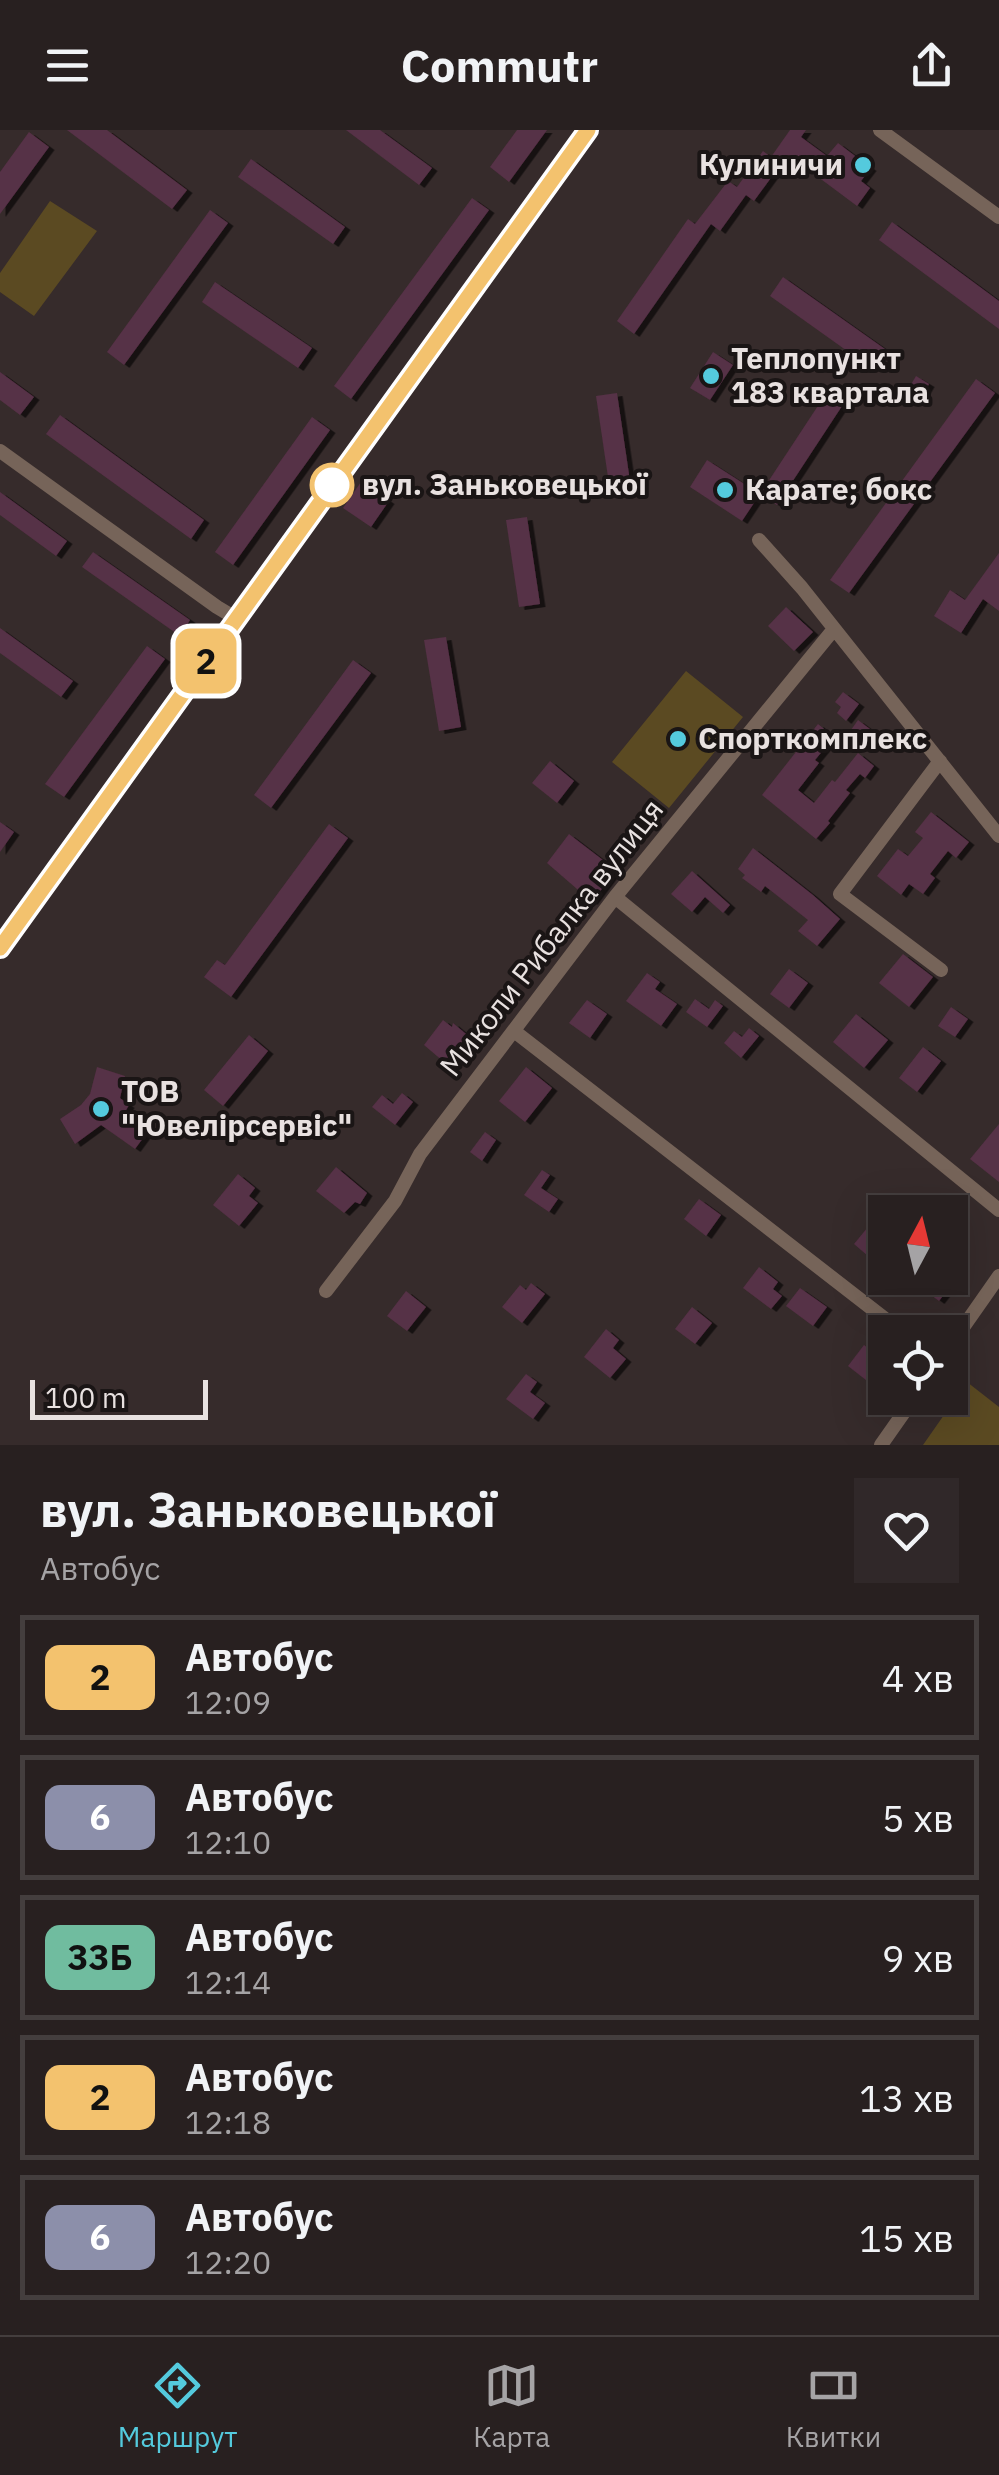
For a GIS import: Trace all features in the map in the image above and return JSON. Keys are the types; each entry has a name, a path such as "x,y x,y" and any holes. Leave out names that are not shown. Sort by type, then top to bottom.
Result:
{"street":[{"path":"0,948 588,130"},
{"path":"880,130 999,217"},
{"path":"0,452 237,619"},
{"path":"759,540 802,588 999,836"},
{"name":"Миколи Рибалка вулиця","path":"326,1290 395,1201 420,1154 615,897 834,629"},
{"path":"940,761 840,894 940,970"},
{"path":"615,897 999,1210"},
{"path":"514,1031 880,1315"},
{"path":"968,1320 999,1276"},
{"path":"881,1445 902,1415"}],"shaded area":[{"path":"50,201 97,231 34,316 0,292 0,273"},
{"name":"Спорткомплекс","path":"686,671 743,717 669,808 612,762"},
{"path":"968,1383 999,1407 999,1445 923,1445 944,1415 968,1415"}],"building":[{"path":"67,130 107,130 187,190 172,209"},
{"path":"346,130 380,130 432,168 419,185"},
{"path":"517,130 547,130 509,182 490,167"},
{"path":"790,130 806,130 801,137 827,156 838,143 871,168 861,181 870,188 857,206 794,159 787,168 781,164 754,201 746,195 720,231 711,224 634,334 617,321 688,219 695,224 728,181 737,187 763,151 771,157"},
{"path":"29,132 49,147 0,214 0,172"},
{"path":"251,159 345,227 333,244 238,177"},
{"path":"472,198 489,210 351,399 334,386"},
{"path":"210,210 228,223 124,365 107,352"},
{"path":"892,222 999,301 999,329 879,240"},
{"path":"783,277 885,349 871,368 770,296"},
{"path":"215,282 312,348 298,368 202,302"},
{"name":"Теплопункт 183 квартала","path":"713,352 733,365 710,400 690,388"},
{"path":"0,372 34,397 20,415 0,400"},
{"path":"916,376 929,384 920,400 906,393"},
{"path":"976,379 995,393 849,593 830,580"},
{"path":"829,389 846,400 777,505 760,494"},
{"path":"617,393 630,481 609,484 596,396"},
{"path":"60,415 204,520 191,539 46,434"},
{"path":"312,417 330,430 233,565 215,552"},
{"name":"Карате; бокс","path":"707,460 760,494 742,521 690,487"},
{"path":"361,482 389,501 371,527 343,508"},
{"path":"0,492 67,541 56,556 0,515"},
{"path":"527,517 540,604 519,607 506,520"},
{"path":"93,552 190,620 180,636 82,567"},
{"path":"999,553 999,611 983,599 961,633 934,616 950,590 965,600"},
{"path":"786,607 813,632 794,651 768,626"},
{"path":"0,628 73,681 61,697 0,653"},
{"path":"446,637 461,727 439,731 424,640"},
{"path":"147,646 165,659 64,797 45,784"},
{"path":"353,660 371,673 271,808 254,795"},
{"path":"843,692 859,704 846,721 837,713 841,707 835,702"},
{"path":"858,720 870,729 865,735 870,738 862,749 846,737"},
{"path":"818,724 834,737 798,790 814,803 858,753 874,766 865,778 860,774 846,790 850,793 816,839 762,795"},
{"path":"550,761 574,781 557,803 532,783"},
{"path":"931,812 969,842 956,858 948,851 930,874 935,878 923,894 909,884 901,895 877,876 898,849 908,856 923,838 915,832"},
{"path":"0,822 14,832 0,852"},
{"path":"329,824 348,838 231,997 204,977 217,960 225,965"},
{"path":"569,834 616,870 592,902 547,863"},
{"path":"753,848 840,919 817,946 798,931 808,920 765,886 761,892 742,878 745,875 738,869"},
{"path":"692,871 730,905 723,913 705,897 692,912 671,894"},
{"path":"903,954 933,977 909,1007 879,983"},
{"path":"789,969 808,983 789,1008 770,994"},
{"path":"647,973 660,982 655,989 677,1004 661,1026 626,1001"},
{"path":"695,999 709,1009 715,1000 723,1006 707,1027 686,1012"},
{"path":"587,1000 607,1014 590,1038 569,1023"},
{"path":"951,1007 968,1019 955,1037 938,1026"},
{"path":"856,1014 888,1040 864,1068 833,1042"},
{"path":"443,1020 472,1039 453,1062 447,1058 444,1062 424,1045"},
{"path":"749,1028 759,1036 741,1058 724,1043 734,1031 742,1037"},
{"path":"249,1035 268,1051 223,1106 204,1090"},
{"path":"923,1047 941,1061 917,1092 899,1078"},
{"name":"ТОВ \"Ювелірсервіс\"","path":"97,1067 125,1076 120,1098 129,1105 125,1112 149,1130 135,1149 101,1125 75,1144 60,1119 90,1094"},
{"path":"526,1067 552,1088 525,1122 499,1101"},
{"path":"402,1093 413,1102 395,1125 372,1107 382,1095 393,1104"},
{"path":"999,1124 999,1182 970,1159"},
{"path":"485,1132 496,1140 482,1161 470,1152"},
{"path":"336,1167 367,1193 360,1204 355,1202 344,1213 316,1191"},
{"path":"542,1170 550,1175 541,1188 558,1199 549,1212 524,1195"},
{"path":"238,1174 255,1188 249,1196 258,1203 239,1226 213,1205"},
{"path":"699,1199 721,1215 706,1236 684,1219"},
{"path":"868,1227 868,1256 854,1244"},
{"path":"759,1267 778,1282 773,1289 782,1296 771,1309 743,1288"},
{"path":"531,1283 545,1294 522,1323 502,1307 520,1285 526,1290"},
{"path":"800,1288 827,1307 813,1326 786,1306"},
{"path":"406,1291 426,1307 407,1331 387,1316"},
{"path":"692,1307 712,1323 695,1344 675,1329"},
{"path":"606,1329 619,1340 613,1348 626,1359 610,1378 584,1357"},
{"path":"864,1345 868,1348 868,1382 848,1366"},
{"path":"526,1374 537,1382 530,1392 545,1403 533,1419 506,1399"}],"bus line":[{"name":"2","path":"0,948 588,130"}],"place":[{"name":"Кулиничи","path":"863,165"},
{"name":"Теплопункт 183 квартала","path":"711,376"},
{"name":"вул. Заньковецької","path":"332,485"},
{"name":"Карате; бокс","path":"725,490"},
{"name":"Спорткомплекс","path":"678,739"},
{"name":"ТОВ \"Ювелірсервіс\"","path":"101,1109"}]}
